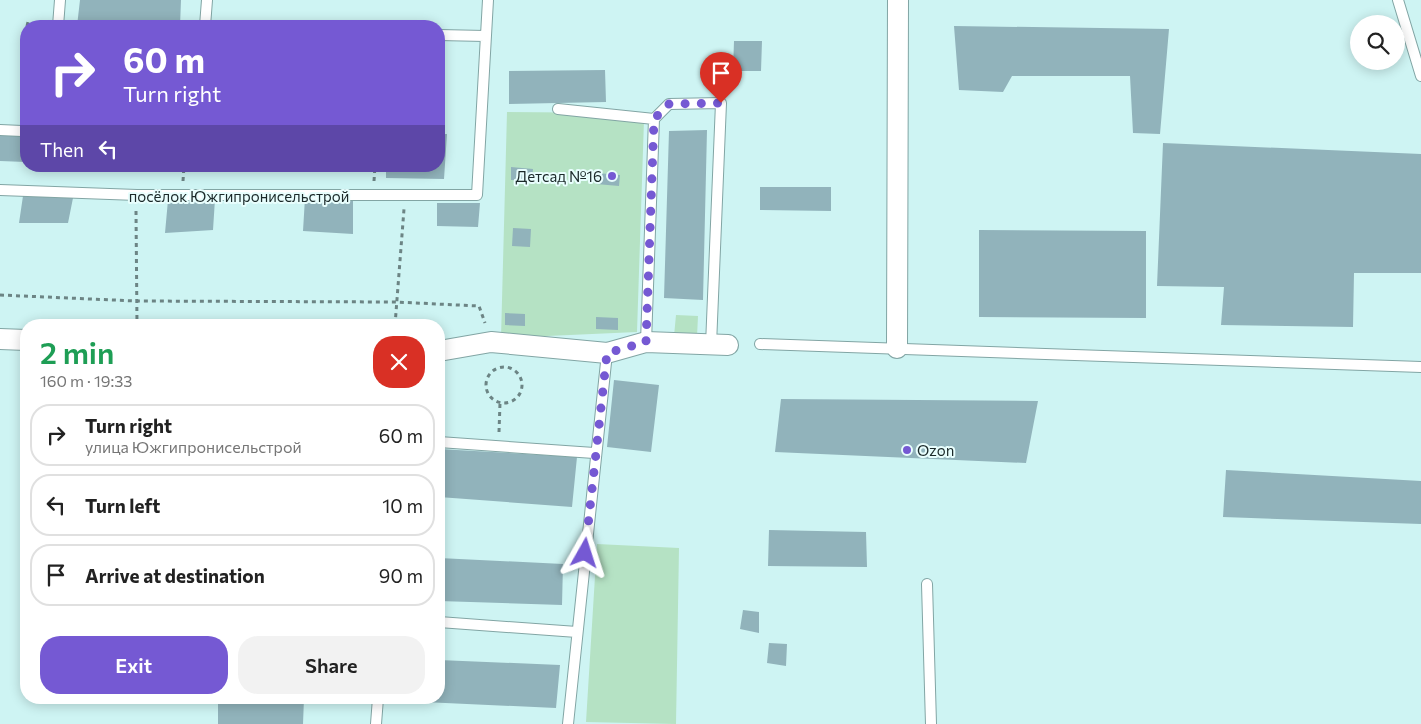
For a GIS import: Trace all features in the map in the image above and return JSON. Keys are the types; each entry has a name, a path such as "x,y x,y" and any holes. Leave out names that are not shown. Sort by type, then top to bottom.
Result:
{"street":[{"path":"897,348 898,0"},
{"path":"0,339 20,340"},
{"path":"445,350 491,342 607,353 646,342 719,345"}],"lane":[{"path":"58,20 60,0"},
{"path":"205,20 207,0"},
{"path":"445,35 484,36 488,0"},
{"path":"1398,0 1421,76"},
{"name":"посёлок Южгипронисельстрой","path":"0,190 137,195 477,195 484,36"},
{"path":"646,342 654,119 669,104 721,103 719,345"},
{"path":"558,109 654,119"},
{"path":"0,130 20,131"},
{"path":"760,344 1421,367"},
{"path":"568,724 594,454 607,353"},
{"path":"445,442 594,454"},
{"path":"927,584 931,724"},
{"path":"445,622 577,632"},
{"path":"376,724 378,704"}],"path":[{"path":"136,319 137,195"},
{"path":"395,319 405,196"},
{"path":"0,295 136,301 395,302 478,306 486,324"},
{"path":"506,366 518,372 521,377 522,389 514,400 500,403 490,397 485,381 492,370 506,366"},
{"path":"499,446 500,403"}],"green space":[{"path":"507,112 626,113 644,120 637,332 501,338"},
{"path":"676,315 698,316 697,337 674,336"},
{"path":"597,544 679,548 676,724 586,722"}],"building":[{"path":"80,0 181,0 180,20 78,20"},
{"path":"954,26 1169,29 1160,134 1133,133 1130,76 1012,76 1003,92 959,90"},
{"path":"734,41 762,41 761,71 733,71"},
{"path":"605,70 606,102 509,104 509,71"},
{"path":"707,130 703,300 664,298 669,131"},
{"path":"445,134 447,134 445,164"},
{"path":"0,136 20,136 20,162 0,161"},
{"path":"1163,143 1421,154 1421,273 1354,273 1353,327 1221,325 1224,287 1157,286"},
{"path":"511,167 533,169 532,181 511,180"},
{"path":"386,172 444,172 444,179 386,178"},
{"path":"597,173 620,175 619,186 596,184"},
{"path":"760,187 831,187 831,211 760,210"},
{"path":"23,196 73,198 68,223 19,223"},
{"path":"305,198 353,200 353,234 303,231"},
{"path":"215,199 213,230 165,233 168,200"},
{"path":"437,203 480,203 478,227 437,226"},
{"path":"513,228 531,229 530,247 512,246"},
{"path":"979,230 1146,231 1146,318 979,317"},
{"path":"505,313 525,314 525,326 505,325"},
{"path":"596,317 618,318 618,330 596,329"},
{"path":"614,380 659,385 651,452 607,447"},
{"path":"781,399 1038,401 1026,463 775,452"},
{"path":"445,449 577,457 572,507 445,497"},
{"path":"1226,470 1421,481 1421,524 1223,517"},
{"path":"769,530 866,532 867,567 768,566"},
{"path":"445,558 563,564 562,605 445,601"},
{"path":"743,610 759,612 759,633 740,629"},
{"path":"769,643 787,644 786,666 767,663"},
{"path":"445,660 560,665 556,708 445,703"},
{"path":"218,704 304,704 303,724 218,724"}],"place":[{"name":"Детсад №16","path":"612,176"},
{"name":"Ozon","path":"907,450"}],"route":[{"path":"585,553 594,454 607,353 646,342 654,119 669,104 721,103"}]}
